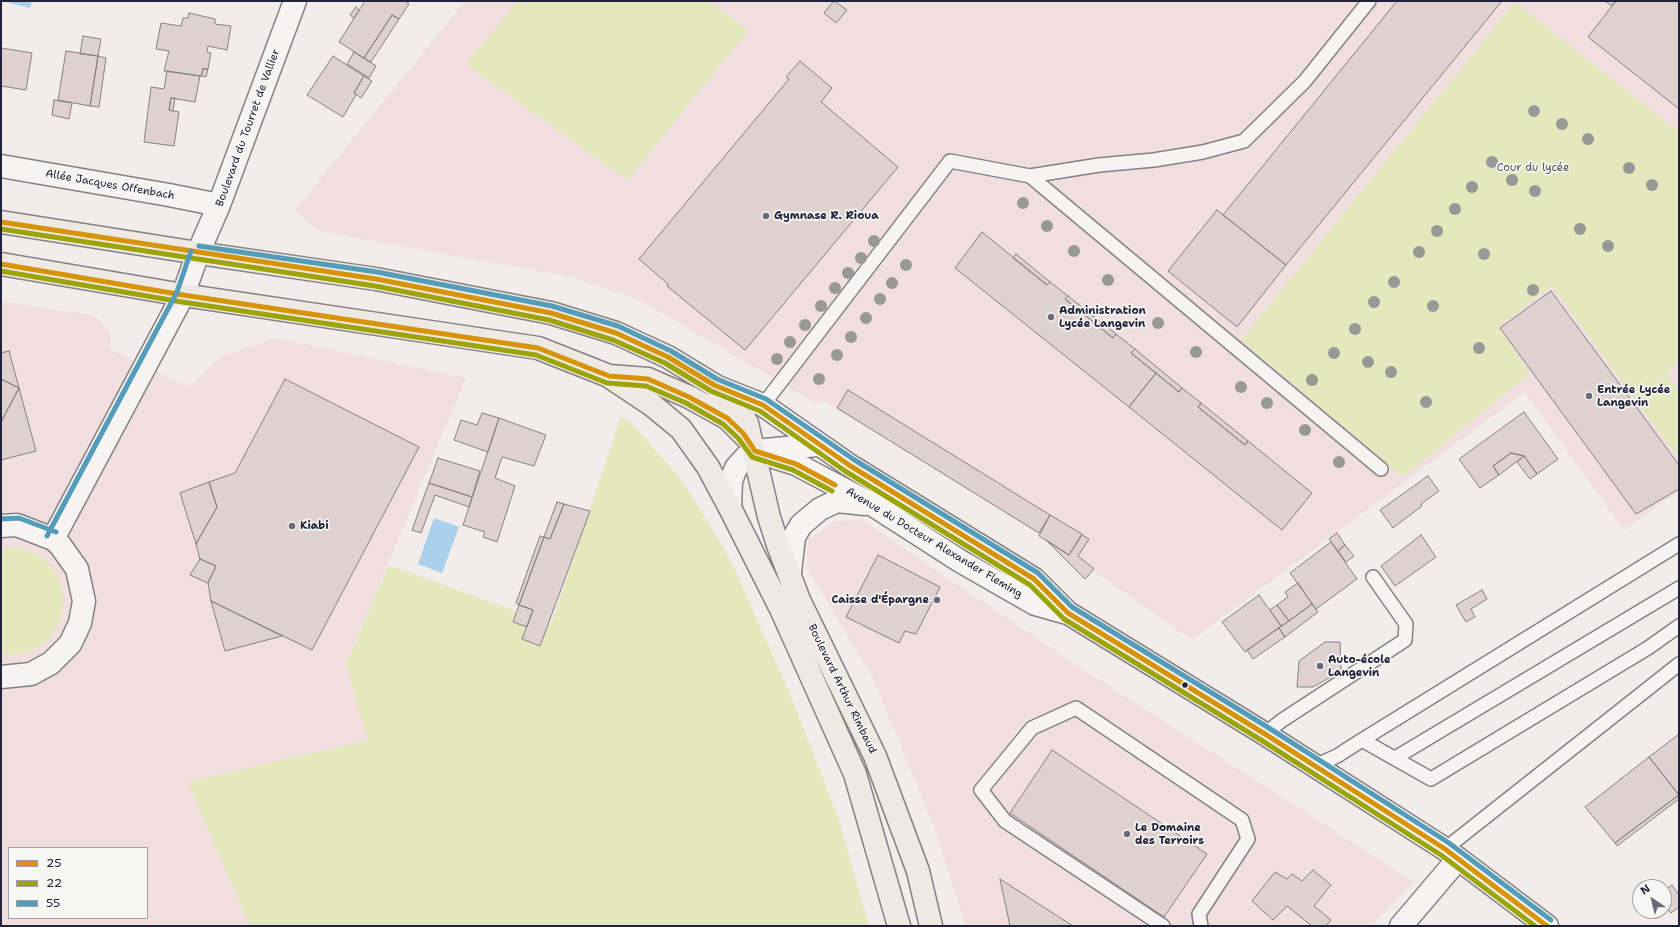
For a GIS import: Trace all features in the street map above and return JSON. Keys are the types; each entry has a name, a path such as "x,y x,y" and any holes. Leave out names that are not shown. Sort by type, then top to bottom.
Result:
{"main road":[{"name":"Boulevard du Tourret de Vallier","path":"53,539 183,295 198,254 219,205 295,1"},
{"name":"Allée Jacques Offenbach","path":"1,166 169,194 219,205"},
{"name":"Avenue du Docteur Alexander Fleming","path":"1,222 198,254 376,279 551,313 616,333 668,357 714,386 763,405 817,445 1034,579 1068,613 1265,734 1451,854 1547,926"},
{"path":"1,264 183,295 538,348 609,376 648,379 690,397 727,418 743,433 755,451 817,445"},
{"name":"Boulevard Arthur Rimbaud","path":"609,376 652,405 681,429 708,467 730,508 781,609 855,774 899,926"},
{"name":"Boulevard Arthur Rimbaud","path":"714,386 734,404 747,423 770,516 799,600 875,756 918,871 931,926"},
{"name":"Avenue du Docteur Alexander Fleming","path":"755,451 796,464 873,505 960,560 1035,604 1068,613"},
{"name":"Boulevard Arthur Rimbaud","path":"730,508 731,481 736,468 746,456 755,451"},
{"path":"790,572 794,537 801,525 820,509 837,501 873,505"},
{"path":"1,526 17,525 53,539 60,545 77,569 84,601 80,623 70,644 51,663 31,674 1,677"},
{"path":"1401,926 1451,854"}],"lane":[{"path":"763,405 950,161 1030,176 1100,165 1154,160 1203,152 1244,141 1305,81 1369,1"},
{"path":"1030,176 1381,469"},
{"path":"1315,766 1337,756 1679,544"},
{"path":"1265,734 1281,720 1405,640 1406,624 1373,577"},
{"path":"1395,758 1679,588"},
{"path":"1362,740 1431,779 1648,648 1679,626"},
{"path":"1451,854 1679,664"},
{"path":"1163,926 1005,821 981,790 1032,728 1076,708 1242,820 1248,839 1199,914 1201,926"}],"shaded area":[{"path":"465,1 1679,1 1679,491 1624,530 1525,392 1192,640 1094,571 1085,579 1046,540 1039,536 1039,533 824,400 816,404 642,301 567,276 318,231 295,210"},
{"path":"1,301 95,316 111,333 110,349 190,387 222,356 276,338 466,378 346,663 371,741 251,926 1,926"},
{"path":"862,520 1073,663 1414,882 1371,926 966,926 935,829 874,680 807,568 808,540 834,521"}],"green space":[{"path":"518,1 709,1 748,31 627,180 466,64"},
{"name":"Cour du lycée","path":"1515,2 1679,132 1679,358 1667,374 1679,392 1679,459 1552,286 1498,327 1530,373 1403,477 1241,340"},
{"path":"621,417 630,422 682,480 728,555 790,694 839,820 869,926 250,926 188,782 368,740 346,664 389,565 551,624"},
{"path":"1,548 19,548 37,554 51,566 60,582 64,600 61,618 52,635 39,647 23,654 1,654"}],"water":[{"path":"1,1 32,1 30,8"},
{"path":"434,518 459,527 442,573 418,564"}],"building":[{"path":"365,1 404,1 409,4 399,19 392,15 364,58 339,42"},
{"path":"834,1 847,10 836,23 824,13"},
{"path":"1397,1 1502,1 1286,265 1223,215"},
{"path":"1605,1 1616,1 1612,6"},
{"path":"1616,1 1679,1 1679,109 1588,37"},
{"path":"356,7 359,10 354,18 350,15"},
{"path":"189,13 215,19 215,24 231,26 227,50 208,46 207,52 211,53 208,69 203,69 201,76 164,71 169,51 156,49 161,23 181,26 183,18 188,18"},
{"path":"392,15 399,19 371,62 364,58"},
{"path":"83,36 101,39 98,56 80,54"},
{"path":"1,48 32,53 26,90 1,86"},
{"path":"66,51 98,56 90,106 58,100"},
{"path":"354,52 376,66 369,78 347,64"},
{"path":"98,56 106,58 99,107 90,106"},
{"path":"333,56 364,76 354,93 356,95 343,117 307,95"},
{"name":"Gymnase R. Rioua","path":"800,61 832,88 821,102 898,167 745,350 667,286 668,284 639,259 789,79 786,77"},
{"path":"203,69 208,69 206,77 201,76"},
{"path":"167,71 200,76 195,102 171,98 169,110 179,112 174,146 144,142 151,87 164,89"},
{"path":"364,76 372,81 361,98 354,93"},
{"path":"171,98 175,98 173,111 169,110"},
{"path":"54,100 72,103 69,119 52,115"},
{"path":"1217,210 1286,265 1237,327 1168,271"},
{"name":"Administration Lycée Langevin","path":"982,232 1047,285 1050,282 1068,296 1065,299 1113,338 1116,334 1135,349 1131,353 1156,373 1129,407 955,268"},
{"path":"1016,254 1050,282 1047,285 1013,258"},
{"name":"Entrée Lycée Langevin","path":"1551,291 1679,465 1679,489 1636,514 1500,328"},
{"path":"1068,296 1116,334 1113,338 1065,299"},
{"path":"1135,349 1182,388 1179,392 1131,353"},
{"path":"9,351 19,388 1,379 1,353"},
{"path":"1156,373 1179,392 1182,388 1201,403 1198,407 1245,445 1248,441 1312,493 1282,530 1129,407"},
{"path":"1,379 19,388 1,422"},
{"name":"Kiabi","path":"285,379 419,447 312,650 211,601 208,583 216,566 200,559 196,544 217,507 209,482 235,473"},
{"path":"19,388 36,451 1,460 1,422"},
{"path":"848,390 1050,515 1039,533 837,408"},
{"path":"1201,403 1248,441 1245,445 1198,407"},
{"path":"1524,412 1558,459 1537,474 1524,456 1511,453 1493,466 1499,475 1480,488 1459,459"},
{"path":"482,413 499,418 488,452 454,440 461,420 477,425"},
{"path":"499,418 546,435 534,466 502,457 495,478 515,486 497,542 483,537 485,532 463,525"},
{"path":"1511,453 1524,456 1499,475 1493,466"},
{"path":"1524,456 1537,474 1530,479 1517,462"},
{"path":"438,458 480,471 472,497 429,483"},
{"path":"1428,476 1439,491 1393,528 1380,510"},
{"path":"209,482 217,507 196,544 180,493"},
{"path":"429,483 472,497 469,507 435,495 421,533 412,530"},
{"path":"557,502 564,504 550,539 544,537"},
{"path":"564,504 590,511 540,646 522,639 533,610 519,605 544,537 550,539"},
{"path":"1050,515 1082,534 1069,555 1039,536"},
{"path":"1337,533 1345,545 1338,551 1329,539"},
{"path":"1082,535 1089,539 1078,556 1094,569 1085,579 1046,540 1069,555"},
{"path":"1421,535 1436,557 1395,586 1381,566"},
{"path":"540,536 544,537 519,605 516,603"},
{"path":"1331,542 1357,579 1316,609 1290,573"},
{"path":"1345,545 1354,556 1346,562 1338,551"},
{"path":"878,555 940,587 916,634 905,631 899,643 846,617"},
{"path":"200,559 216,566 208,583 190,575"},
{"path":"1298,583 1312,604 1289,621 1277,605 1288,597 1285,592"},
{"path":"1482,590 1487,599 1471,609 1475,617 1466,622 1456,605"},
{"path":"1259,595 1281,626 1245,652 1222,622"},
{"path":"211,601 282,636 225,651"},
{"path":"1312,604 1318,612 1285,637 1279,628"},
{"path":"519,605 533,610 527,627 513,622"},
{"path":"1277,605 1289,621 1281,626 1270,610"},
{"path":"1279,628 1285,637 1253,659 1247,650"},
{"name":"Auto-école Langevin","path":"1325,642 1340,642 1341,671 1313,687 1297,687 1299,661"},
{"path":"1679,734 1679,795 1649,757"},
{"path":"1052,750 1207,854 1164,917 1010,813"},
{"path":"1649,757 1679,795 1615,843 1585,807"},
{"path":"1679,795 1679,799 1617,846 1615,843"},
{"path":"1313,870 1331,885 1314,906 1331,920 1326,926 1312,926 1287,906 1273,920 1252,901 1275,872 1287,879 1292,874 1302,881"},
{"path":"1000,879 1073,926 1010,926"},
{"path":"1672,885 1679,895 1679,907 1672,912"}],"transit line":[{"name":"25","path":"1,222 376,279 551,313 616,333 668,357 714,385 763,405 849,465 1034,579 1068,613 1265,734 1445,849 1547,926"},
{"name":"22","path":"1,229 375,286 549,320 613,340 665,363 711,391 760,411 845,471 1030,585 1064,619 1261,740 1441,855 1535,926"},
{"name":"55","path":"199,246 377,272 552,306 618,326 671,351 717,379 766,399 853,459 1038,573 1072,607 1269,728 1449,843 1551,920"},
{"name":"55","path":"47,536 177,292 191,251"},
{"name":"25","path":"1,264 183,295 538,348 609,376 648,379 689,397 727,418 743,433 755,451 796,464 835,485"},
{"name":"22","path":"1,271 182,302 536,355 607,383 646,386 686,403 723,424 738,438 752,457 793,470 832,491"},
{"name":"55","path":"1,519 19,518 56,532"}],"place":[{"name":"Gymnase R. Rioua","path":"766,216"},
{"name":"Administration Lycée Langevin","path":"1051,317"},
{"name":"Entrée Lycée Langevin","path":"1589,396"},
{"name":"Kiabi","path":"292,526"},
{"name":"Caisse d'Épargne","path":"937,600"},
{"name":"Auto-école Langevin","path":"1320,666"},
{"name":"Le Domaine des Terroirs","path":"1127,834"}]}
